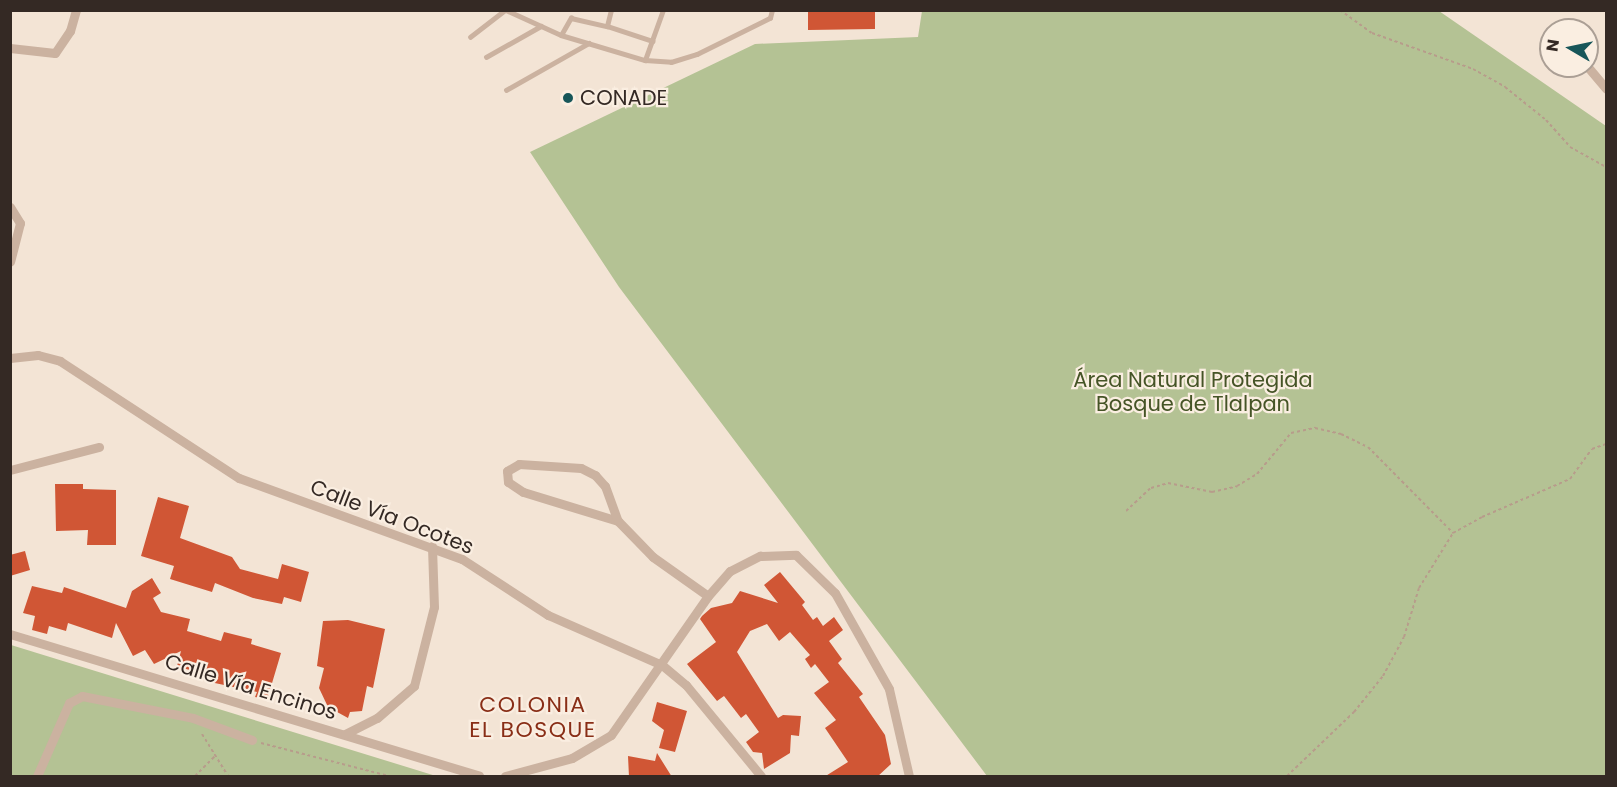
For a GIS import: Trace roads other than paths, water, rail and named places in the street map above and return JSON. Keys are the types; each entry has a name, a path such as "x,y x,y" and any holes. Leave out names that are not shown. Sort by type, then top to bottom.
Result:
{"street":[{"path":"10,48 55,53 70,31 76,10"},
{"path":"10,207 20,223 10,262"},
{"name":"Calle Vía Ocotes","path":"10,358 38,355 60,361 239,478 432,546 462,559 548,615 662,665 686,685 761,777"},
{"path":"10,470 99,447"},
{"path":"618,521 523,492 508,482 507,471 519,464 581,468 605,486 618,521 653,557 708,596"},
{"path":"345,734 377,718 414,686 434,607 432,546"},
{"path":"505,777 548,766 611,735 708,596 730,571 760,556 796,555 835,593 888,689 909,777"},
{"name":"Calle Vía Encinos","path":"10,634 345,734 357,741 479,777"},
{"path":"37,777 69,703 82,696 193,718 252,741"},
{"path":"545,777 548,766"}],"lane":[{"path":"470,37 505,10 561,35 645,60 671,62 697,54 770,18 772,10"},
{"path":"607,26 611,10"},
{"path":"645,60 663,10"},
{"path":"561,35 570,18 607,26 653,41"},
{"path":"486,57 541,26"},
{"path":"506,90 589,43"}],"place":[{"name":"CONADE","path":"568,98"}],"district":[{"name":"COLONIA EL BOSQUE","path":"533,716"}],"park label":[{"name":"Área Natural Protegida Bosque de Tlalpan","path":"1193,392"}]}
